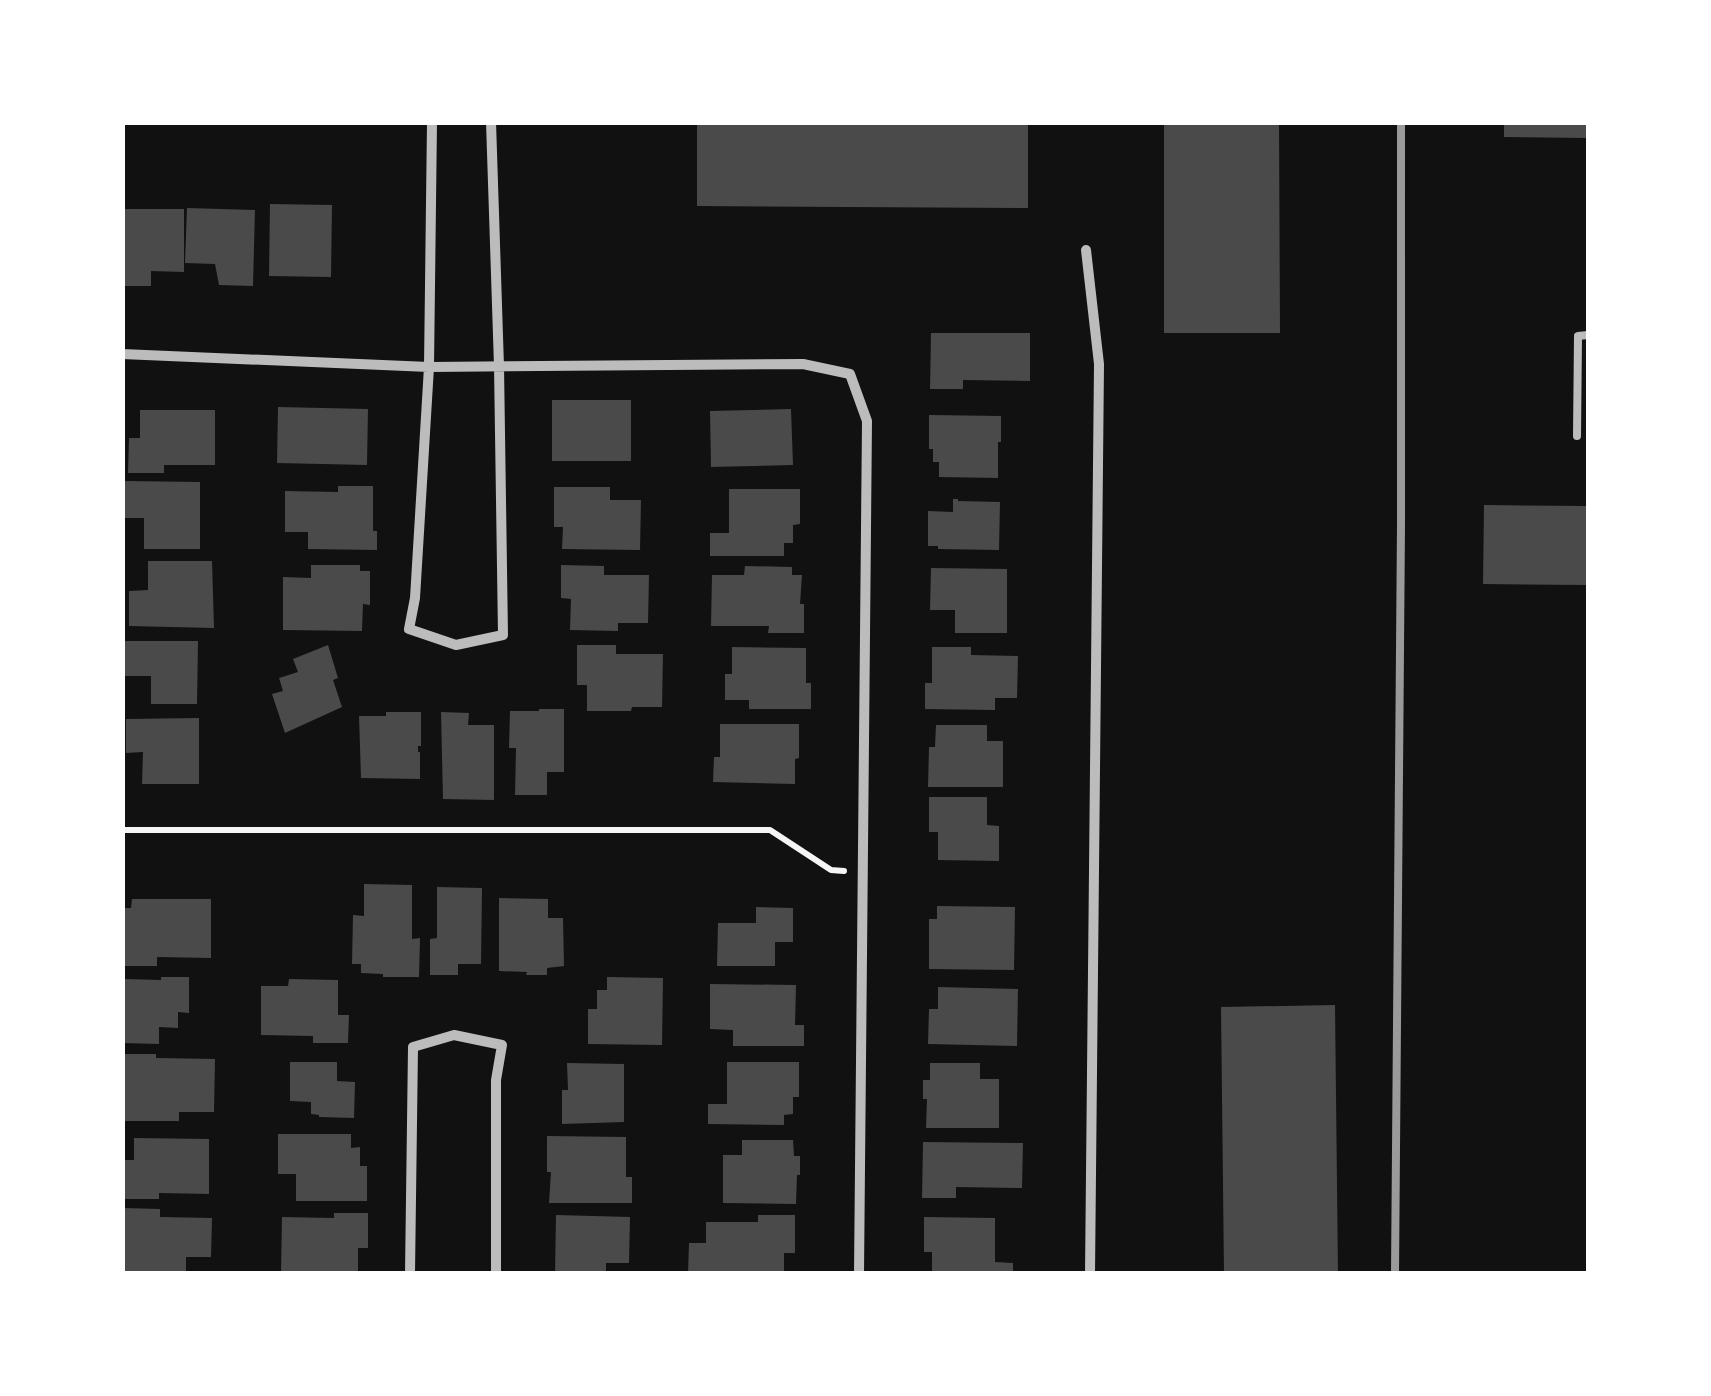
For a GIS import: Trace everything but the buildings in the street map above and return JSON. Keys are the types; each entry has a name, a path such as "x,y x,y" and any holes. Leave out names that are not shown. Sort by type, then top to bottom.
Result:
{"street":[{"path":"432,122 429,367 409,630 456,645 503,634 491,122"},
{"path":"1086,250 1100,364 1090,1274"},
{"path":"122,354 429,367 803,364 850,374 866,421 859,1274"},
{"path":"410,1274 413,1047 454,1035 502,1045 496,1080 496,1274"}],"lane":[{"path":"1577,436 1578,336 1588,335"}],"path":[{"path":"122,830 770,830 831,870 862,872"}],"railway":[{"path":"1395,1274 1401,122"}]}
